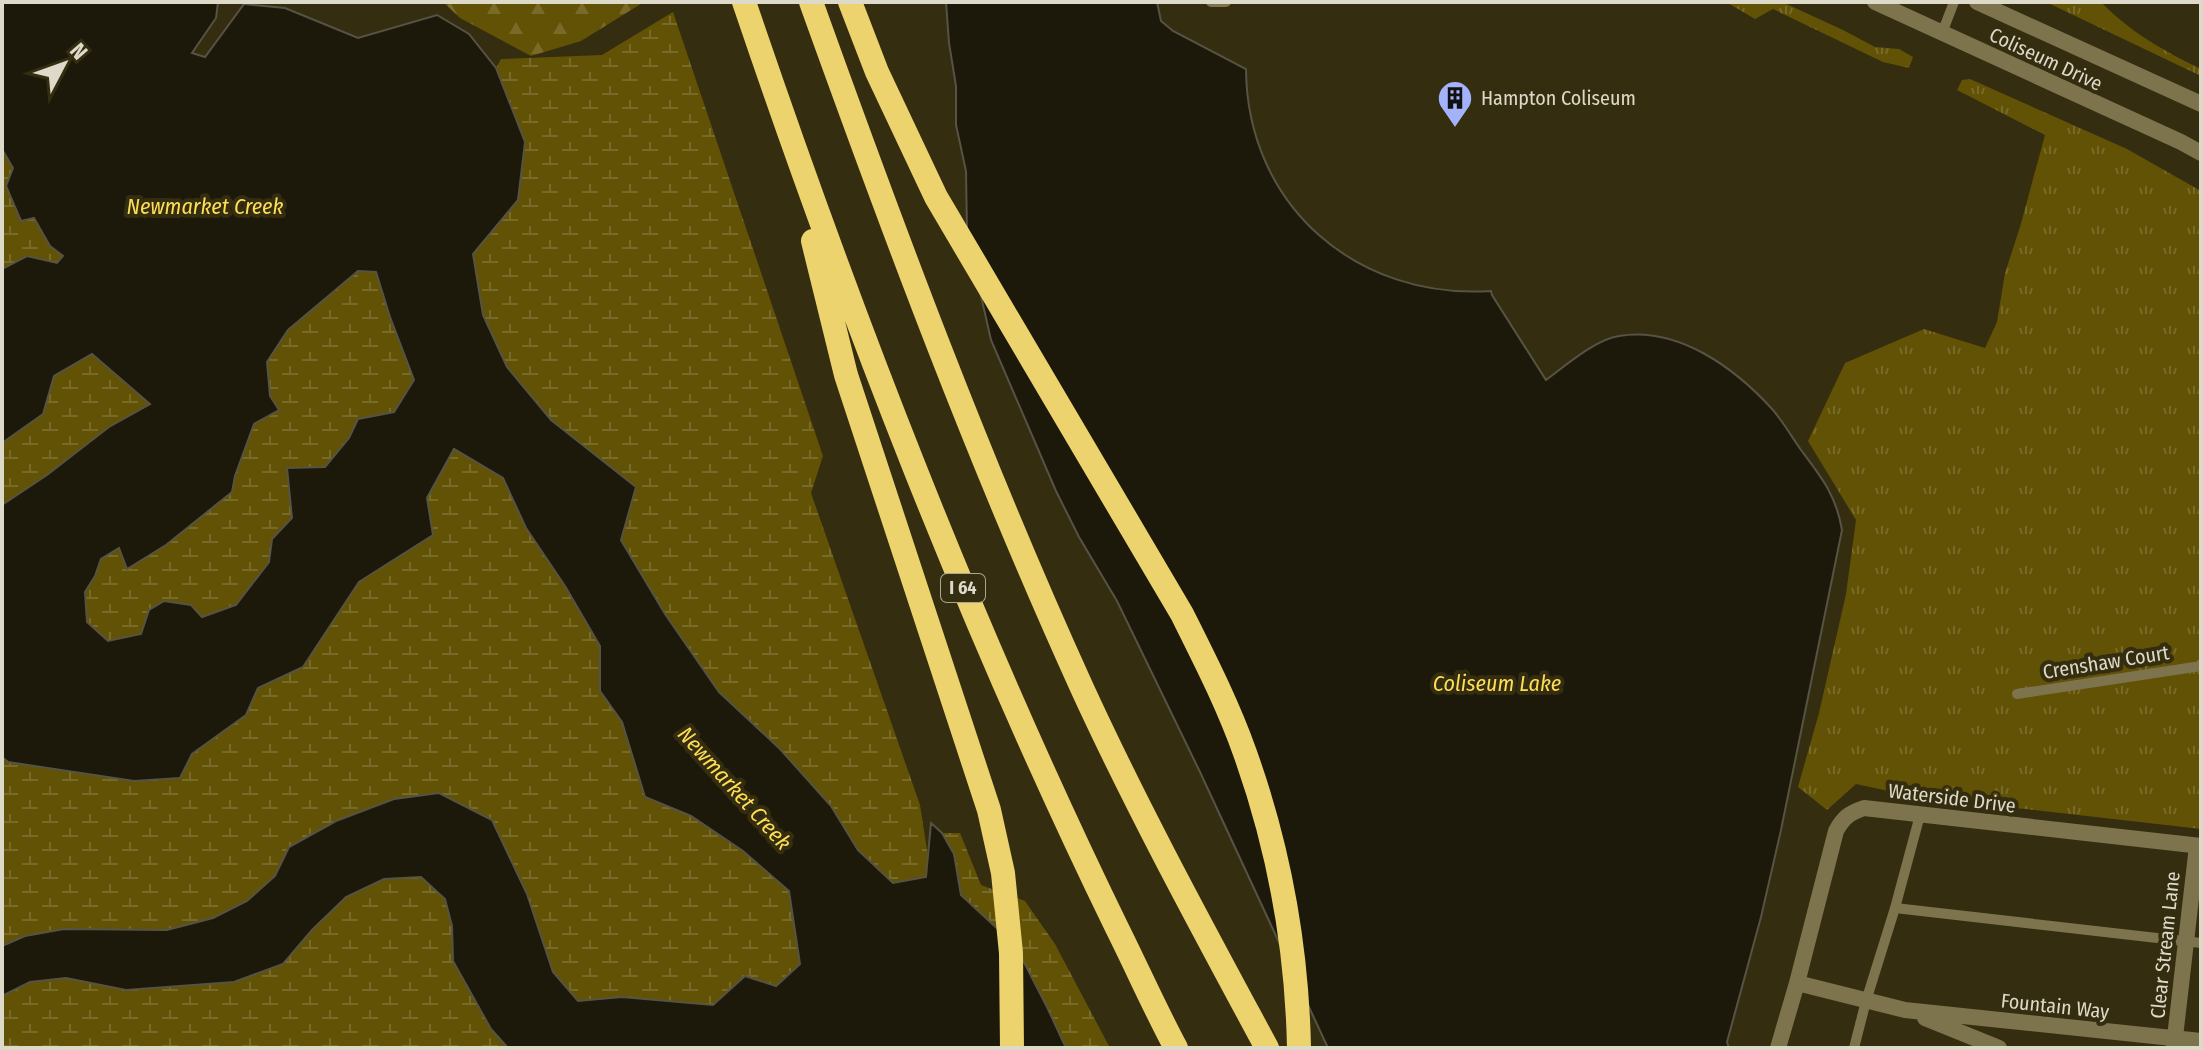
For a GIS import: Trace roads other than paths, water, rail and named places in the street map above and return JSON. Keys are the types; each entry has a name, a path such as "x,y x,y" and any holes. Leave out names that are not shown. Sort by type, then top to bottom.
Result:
{"highway":[{"name":"I 64","path":"744,2 841,277 973,613 1091,876 1176,1048"},
{"path":"811,2 880,195 1031,573 1132,791 1267,1048"},
{"path":"850,2 877,72 936,197 1182,614 1218,685 1245,754 1281,880 1298,995 1299,1048"},
{"path":"782,114 846,375 989,810 1003,873 1011,953 1012,1048"}],"street":[{"name":"Coliseum Drive","path":"1875,2 2201,153"},
{"name":"Coliseum Drive","path":"1977,2 2201,104"},
{"name":"Waterside Drive","path":"1778,1048 1836,831 1851,812 1864,808 2199,846"},
{"name":"Clear Stream Lane","path":"2175,1043 2193,942 2199,846"},
{"name":"Fountain Way","path":"1797,983 1905,1010 2175,1043 2201,1041"},
{"name":"Fountain Way","path":"1905,1010 1999,1048"}],"lane":[{"path":"1211,2 1226,2"},
{"path":"1942,33 1954,2"},
{"name":"Crenshaw Court","path":"2017,694 2201,665"},
{"path":"1854,1048 1920,815"},
{"path":"1895,908 2193,942"}],"water":[{"name":"Newmarket Creek","path":"2,2 218,2 216,18 192,53 205,57 244,4 285,8 358,38 437,15 469,34 496,68 525,142 518,200 473,254 483,315 507,367 551,420 636,487 621,540 665,614 719,692 780,749 831,806 858,850 893,883 926,877 931,823 942,833 954,854 961,895 1015,945 1066,1048 508,1048 491,1029 453,961 452,926 445,899 421,877 384,879 346,897 283,964 234,982 126,990 66,978 30,982 2,996 2,946 25,936 64,929 167,930 213,918 247,901 275,876 289,847 336,821 394,799 439,793 492,820 527,894 553,972 578,1001 622,997 713,1005 745,976 776,986 800,964 789,891 743,851 691,816 645,797 622,722 600,691 600,646 526,528 503,478 454,449 427,498 433,535 359,582 303,667 258,688 246,715 192,754 180,778 134,781 8,762 2,757 2,505 109,427 150,404 92,354 54,376 43,414 2,443 2,269 27,256 57,263 63,256 50,246 34,218 21,221 6,186 13,168 2,149","holes":["358,271 376,272 414,380 394,412 358,419 349,438 325,467 287,468 292,518 272,539 269,562 236,605 202,617 191,605 164,601 149,610 141,634 108,641 87,622 85,592 101,559 119,548 127,569 166,545 232,492 254,424 279,410 270,396 267,362 288,330"]},
{"name":"Coliseum Lake","path":"946,2 1157,2 1161,21 1173,31 1246,69 1251,118 1266,163 1289,202 1319,235 1355,261 1396,279 1442,290 1491,291 1546,380 1581,354 1610,338 1641,335 1663,337 1684,344 1723,365 1758,394 1777,415 1827,487 1842,530 1781,830 1727,1042 1729,1048 1328,1048 1117,601 1056,491 991,340 967,234 966,171 956,125 956,86"}],"place":[{"name":"Hampton Coliseum","path":"1455,129"}]}
